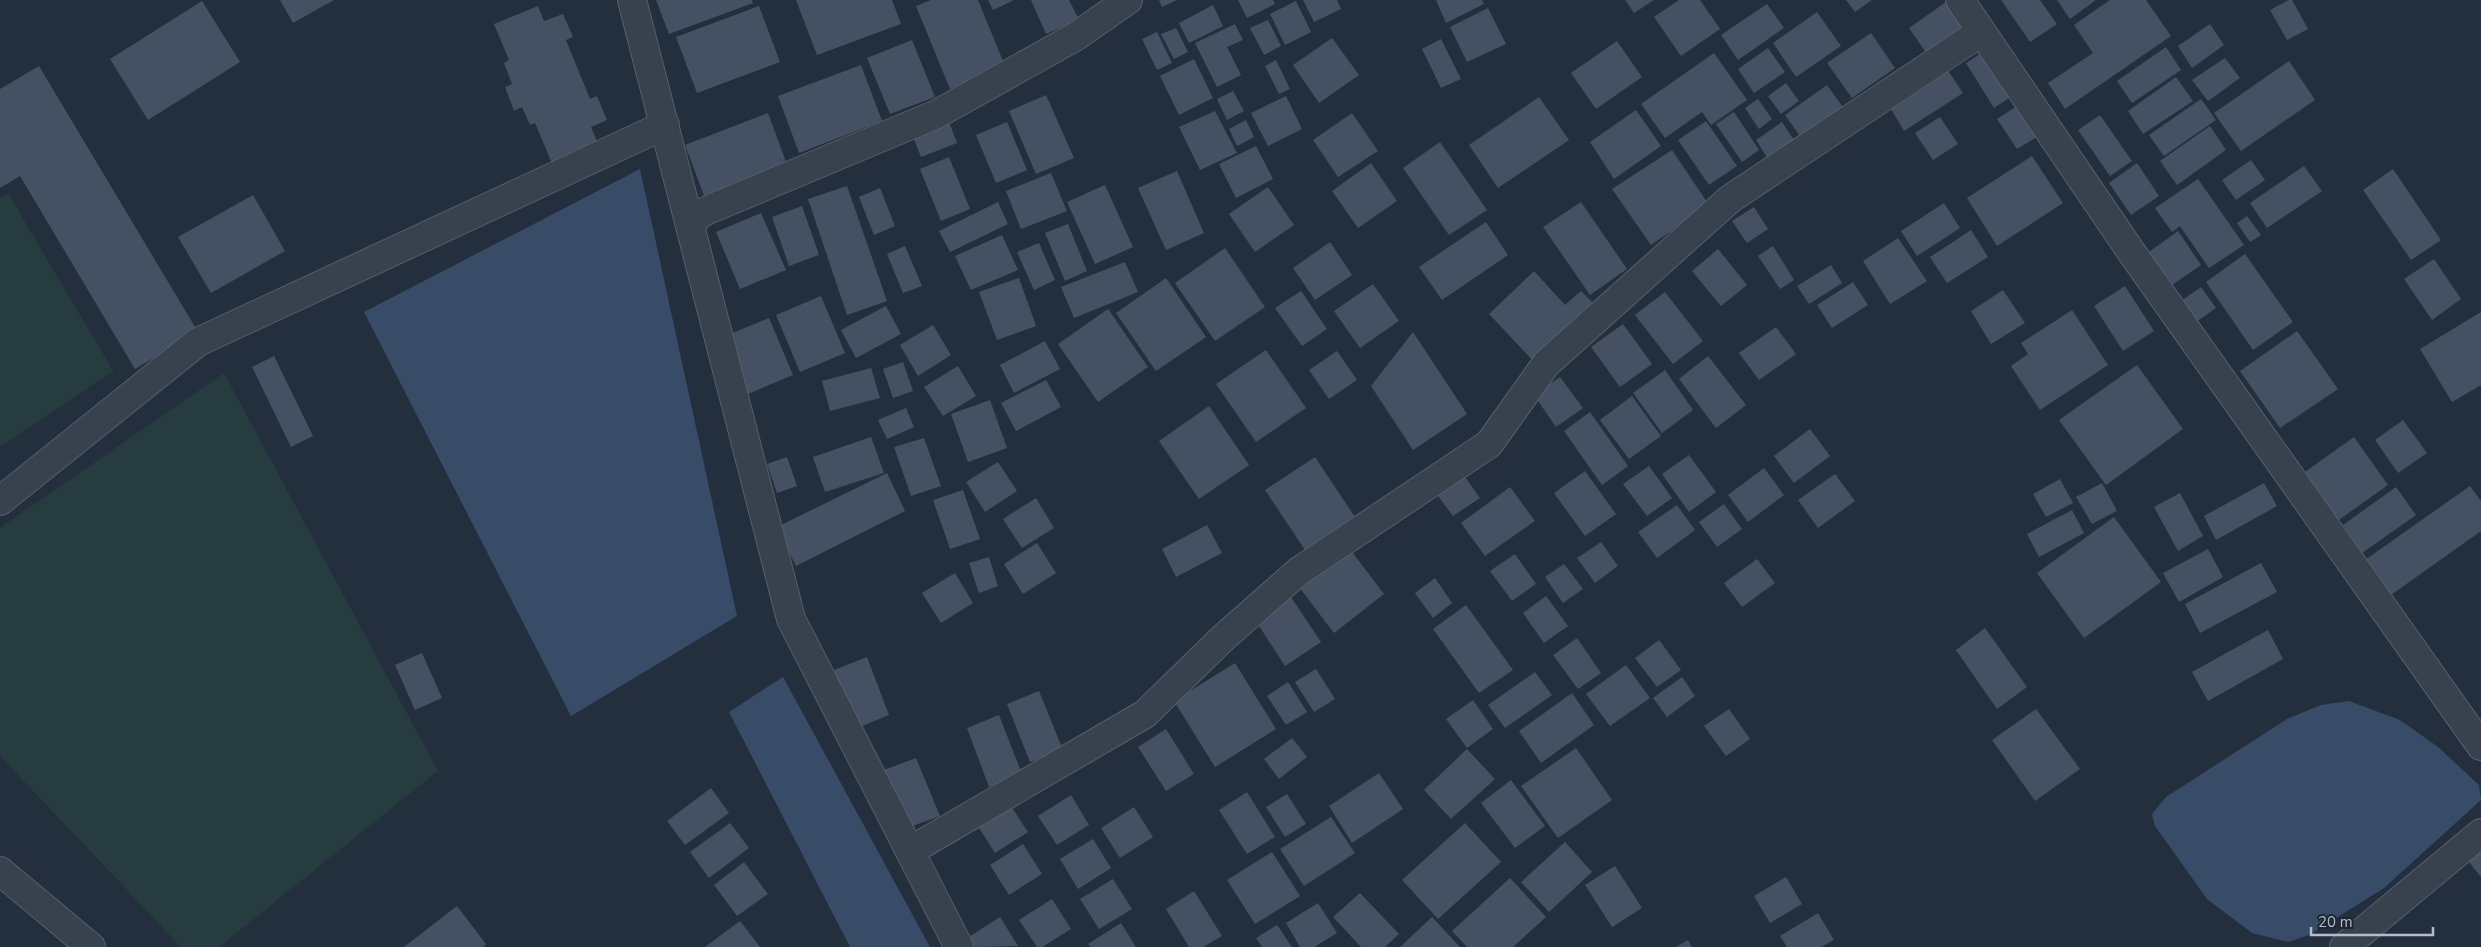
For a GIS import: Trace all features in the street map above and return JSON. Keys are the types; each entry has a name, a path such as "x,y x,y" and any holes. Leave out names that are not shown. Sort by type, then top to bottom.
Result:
{"street":[{"path":"632,0 791,618 959,947"},
{"path":"690,223 703,212 936,114 1075,37 1128,0"},
{"path":"1960,0 2132,252 2481,746"},
{"path":"910,851 1145,714 1223,638 1299,571 1489,444 1546,364 1730,200 1981,32"},
{"path":"0,500 198,342 665,125"},
{"path":"2344,947 2481,833"},
{"path":"0,871 91,947"}],"green space":[{"path":"8,193 113,371 0,447 0,198"},
{"path":"224,373 438,771 219,947 181,947 0,756 0,528"}],"water":[{"path":"640,169 737,616 571,716 364,312"},
{"path":"783,677 930,947 850,947 729,712"},
{"path":"2349,701 2400,720 2438,747 2479,785 2481,800 2384,888 2309,935 2288,942 2252,933 2207,899 2155,826 2152,814 2166,797 2287,719 2321,705"}],"building":[{"path":"280,0 334,0 293,23"},
{"path":"656,0 752,0 753,3 669,34"},
{"path":"796,0 892,0 901,24 817,55"},
{"path":"931,0 978,0 1005,66 950,89 916,6"},
{"path":"988,0 1014,0 993,10"},
{"path":"1031,0 1069,0 1079,20 1046,34"},
{"path":"1159,0 1177,0 1162,7"},
{"path":"1238,0 1273,0 1275,4 1247,18"},
{"path":"1303,0 1337,0 1341,9 1314,22"},
{"path":"1436,0 1482,0 1484,4 1446,23"},
{"path":"1625,0 1654,0 1634,13"},
{"path":"1679,0 1700,0 1720,29 1681,56 1654,17"},
{"path":"1846,0 1872,0 1855,12"},
{"path":"2001,0 2040,0 2057,24 2030,42"},
{"path":"2057,0 2096,0 2070,19"},
{"path":"2110,0 2146,0 2171,36 2065,109 2048,83 2093,53 2074,25"},
{"path":"2292,0 2308,29 2287,40 2270,10"},
{"path":"202,1 240,62 148,120 110,59"},
{"path":"1296,1 1311,32 1285,45 1270,14"},
{"path":"1946,2 1966,31 1929,57 1909,28"},
{"path":"1767,4 1784,28 1738,60 1721,35"},
{"path":"1213,5 1223,26 1189,43 1179,23"},
{"path":"538,6 544,21 563,14 573,37 566,40 590,99 597,96 607,120 591,127 600,149 554,168 535,123 530,125 522,107 514,111 505,87 512,84 504,63 509,60 494,24"},
{"path":"759,6 780,62 697,93 676,37"},
{"path":"1488,8 1506,44 1467,62 1450,27"},
{"path":"1817,12 1841,46 1796,77 1773,43"},
{"path":"1268,20 1281,46 1264,55 1250,28"},
{"path":"1235,24 1243,40 1227,47 1241,75 1217,87 1195,43"},
{"path":"2210,24 2224,45 2192,68 2178,46"},
{"path":"1176,28 1188,52 1174,59 1161,34"},
{"path":"1157,32 1172,63 1157,70 1142,39"},
{"path":"1871,33 1895,68 1852,98 1827,63"},
{"path":"1332,38 1359,75 1319,103 1293,65"},
{"path":"1441,39 1461,79 1441,88 1422,49"},
{"path":"912,40 935,97 890,114 867,58"},
{"path":"1617,41 1642,77 1596,109 1571,73"},
{"path":"2166,47 2181,70 2132,103 2117,81"},
{"path":"1768,48 1785,72 1754,93 1738,69"},
{"path":"1987,50 2015,94 1994,108 1966,63"},
{"path":"1714,53 1747,100 1711,125 1702,112 1665,138 1641,104"},
{"path":"2225,58 2240,78 2208,101 2192,80"},
{"path":"1194,59 1213,98 1179,115 1160,76"},
{"path":"1276,60 1290,89 1279,94 1265,66"},
{"path":"2289,61 2315,100 2241,151 2214,113"},
{"path":"861,65 882,121 799,153 778,96"},
{"path":"39,66 198,332 135,369 20,176 0,188 0,89"},
{"path":"1947,69 1963,93 1904,131 1889,106"},
{"path":"2176,77 2193,101 2143,134 2128,111"},
{"path":"1786,83 1799,101 1781,114 1768,96"},
{"path":"1827,85 1845,110 1802,139 1785,115"},
{"path":"1233,91 1244,111 1227,120 1217,99"},
{"path":"1046,95 1074,158 1036,174 1009,111"},
{"path":"1286,96 1302,129 1268,146 1251,113"},
{"path":"1539,97 1569,140 1498,188 1469,145"},
{"path":"1758,99 1772,119 1759,129 1745,108"},
{"path":"2201,99 2216,120 2164,156 2149,135"},
{"path":"2020,104 2040,135 2017,149 1997,119"},
{"path":"1636,110 1661,146 1614,179 1590,142"},
{"path":"1215,111 1237,153 1200,170 1179,127"},
{"path":"1734,112 1759,150 1742,162 1716,124"},
{"path":"768,113 789,170 706,201 685,145"},
{"path":"1352,113 1378,151 1338,177 1313,140"},
{"path":"2100,115 2132,161 2110,176 2078,130"},
{"path":"1940,117 1958,144 1933,160 1915,133"},
{"path":"1246,120 1254,137 1237,146 1229,129"},
{"path":"1706,121 1737,166 1709,185 1678,140"},
{"path":"949,122 957,143 921,157 913,137"},
{"path":"1007,122 1027,170 996,183 976,135"},
{"path":"1782,122 1796,143 1770,162 1756,140"},
{"path":"2210,126 2226,150 2177,185 2160,161"},
{"path":"1440,142 1487,210 1449,235 1403,168"},
{"path":"1256,146 1273,179 1236,198 1219,164"},
{"path":"1672,150 1709,205 1651,245 1612,189"},
{"path":"2032,156 2063,203 1997,246 1967,198"},
{"path":"949,157 970,209 941,221 920,169"},
{"path":"2251,160 2265,180 2236,200 2222,180"},
{"path":"1371,163 1397,201 1358,228 1332,191"},
{"path":"2137,163 2159,196 2131,215 2109,183"},
{"path":"2304,166 2322,191 2267,228 2250,203"},
{"path":"2393,169 2441,240 2411,260 2363,190"},
{"path":"1177,171 1204,233 1166,250 1138,188"},
{"path":"1051,173 1067,211 1021,229 1006,191"},
{"path":"2198,179 2244,245 2209,268 2180,226 2172,232 2155,208"},
{"path":"1105,185 1133,247 1095,264 1067,202"},
{"path":"847,186 887,301 847,315 808,199"},
{"path":"1268,187 1294,225 1255,252 1229,214"},
{"path":"880,188 895,226 874,235 859,197"},
{"path":"253,195 285,251 211,293 178,237"},
{"path":"998,202 1008,224 950,252 939,231"},
{"path":"1581,202 1627,269 1590,295 1543,227"},
{"path":"1944,203 1960,228 1917,256 1901,231"},
{"path":"802,206 819,255 789,266 772,217"},
{"path":"1754,207 1768,229 1747,243 1732,221"},
{"path":"761,213 786,270 740,289 716,232"},
{"path":"2247,216 2261,235 2250,242 2237,223"},
{"path":"1486,222 1508,255 1442,300 1419,267"},
{"path":"1068,224 1087,271 1065,281 1045,233"},
{"path":"1971,230 1988,257 1947,283 1930,257"},
{"path":"2178,231 2201,265 2172,285 2149,252"},
{"path":"1002,235 1018,270 971,290 955,256"},
{"path":"1898,238 1927,281 1890,304 1863,261"},
{"path":"1330,242 1352,275 1315,300 1293,268"},
{"path":"1039,243 1055,280 1034,290 1017,252"},
{"path":"905,246 922,286 903,293 887,254"},
{"path":"1773,246 1794,280 1780,289 1758,256"},
{"path":"1225,248 1265,307 1215,341 1175,283"},
{"path":"1718,249 1747,285 1721,306 1692,271"},
{"path":"2245,254 2293,322 2253,350 2206,282"},
{"path":"2434,259 2461,299 2432,320 2404,279"},
{"path":"1125,262 1138,292 1074,318 1061,287"},
{"path":"1831,265 1842,283 1809,304 1797,286"},
{"path":"1534,271 1565,305 1581,291 1597,307 1537,365 1489,314"},
{"path":"1019,278 1036,326 997,340 979,292"},
{"path":"1166,278 1206,337 1156,371 1116,313"},
{"path":"1853,282 1868,305 1832,328 1817,305"},
{"path":"1373,284 1399,321 1360,348 1334,311"},
{"path":"2125,286 2154,331 2123,351 2094,306"},
{"path":"2201,287 2216,308 2196,322 2181,301"},
{"path":"2003,290 2025,323 1991,344 1971,311"},
{"path":"1301,291 1327,329 1302,346 1275,308"},
{"path":"1665,292 1703,341 1673,364 1635,315"},
{"path":"821,296 845,353 800,372 776,315"},
{"path":"886,306 901,334 856,358 841,330"},
{"path":"1108,309 1148,367 1098,402 1058,344"},
{"path":"2072,310 2108,365 2040,410 2011,366 2028,354 2021,343"},
{"path":"2481,312 2481,385 2452,402 2420,349"},
{"path":"769,318 793,375 748,394 723,337"},
{"path":"1623,324 1652,364 1620,387 1591,347"},
{"path":"933,325 951,355 918,376 900,345"},
{"path":"1776,327 1796,354 1759,380 1739,353"},
{"path":"2297,331 2338,389 2280,428 2240,371"},
{"path":"1413,332 1467,414 1413,450 1371,386"},
{"path":"1045,341 1060,369 1014,393 1000,365"},
{"path":"1266,350 1306,408 1256,442 1216,384"},
{"path":"1337,351 1357,380 1329,399 1309,370"},
{"path":"274,356 313,436 291,447 252,367"},
{"path":"1708,356 1746,405 1716,428 1679,379"},
{"path":"903,362 913,391 893,398 883,369"},
{"path":"2137,365 2183,429 2106,485 2059,420"},
{"path":"958,366 976,396 943,416 924,387"},
{"path":"871,368 880,398 830,411 822,381"},
{"path":"1665,370 1693,410 1662,433 1633,393"},
{"path":"1560,377 1583,408 1556,427 1534,395"},
{"path":"1046,380 1061,407 1016,431 1001,403"},
{"path":"1632,396 1661,436 1629,459 1600,420"},
{"path":"990,400 1007,448 968,462 951,414"},
{"path":"1209,406 1249,465 1199,499 1159,441"},
{"path":"906,408 914,427 887,439 878,420"},
{"path":"1590,412 1628,466 1602,485 1564,431"},
{"path":"2403,420 2427,453 2398,473 2375,440"},
{"path":"1810,429 1830,456 1794,483 1774,456"},
{"path":"871,437 884,473 825,492 813,457"},
{"path":"2354,437 2388,485 2336,522 2302,474"},
{"path":"924,438 941,486 911,496 894,447"},
{"path":"1689,455 1716,492 1689,512 1662,474"},
{"path":"787,457 797,486 777,493 767,464"},
{"path":"1315,457 1359,523 1309,556 1265,490"},
{"path":"998,462 1017,491 985,512 966,482"},
{"path":"1649,466 1672,498 1647,516 1623,484"},
{"path":"1764,468 1784,495 1748,522 1728,495"},
{"path":"1585,471 1616,514 1585,536 1554,493"},
{"path":"887,473 905,511 796,566 777,527"},
{"path":"1463,474 1480,498 1453,516 1436,493"},
{"path":"1835,474 1855,501 1818,528 1798,500"},
{"path":"2060,479 2073,503 2046,517 2033,494"},
{"path":"2102,483 2117,511 2092,524 2076,497"},
{"path":"2264,483 2277,506 2216,540 2204,516"},
{"path":"2470,486 2481,501 2481,531 2391,595 2365,560"},
{"path":"1510,487 1535,521 1485,556 1461,523"},
{"path":"2396,487 2416,515 2362,553 2343,525"},
{"path":"963,490 980,539 950,549 933,500"},
{"path":"2180,493 2203,536 2178,551 2154,507"},
{"path":"1036,498 1054,528 1022,548 1003,519"},
{"path":"1724,504 1742,529 1717,547 1699,522"},
{"path":"1677,505 1695,530 1657,558 1638,532"},
{"path":"2072,510 2084,533 2039,557 2027,534"},
{"path":"2114,517 2161,582 2084,638 2037,573"},
{"path":"1207,525 1222,553 1176,577 1162,549"},
{"path":"1601,542 1618,566 1595,583 1577,558"},
{"path":"1037,543 1056,573 1023,594 1004,564"},
{"path":"1349,548 1384,594 1334,633 1299,587"},
{"path":"2208,549 2223,577 2179,602 2163,573"},
{"path":"1515,554 1536,584 1512,601 1490,571"},
{"path":"989,557 998,586 979,593 969,563"},
{"path":"1757,559 1775,583 1742,607 1724,583"},
{"path":"2261,563 2277,592 2200,633 2185,604"},
{"path":"1564,564 1583,589 1563,603 1545,577"},
{"path":"955,573 973,603 941,623 922,593"},
{"path":"1435,578 1452,603 1433,618 1415,593"},
{"path":"1287,591 1321,642 1285,666 1252,615"},
{"path":"1546,596 1568,626 1544,643 1523,613"},
{"path":"1466,605 1513,670 1479,693 1433,629"},
{"path":"1985,628 2027,687 1997,709 1956,650"},
{"path":"2268,630 2283,659 2208,701 2192,672"},
{"path":"1577,638 1601,673 1578,689 1553,655"},
{"path":"1659,640 1681,670 1657,687 1635,658"},
{"path":"422,653 442,698 415,710 395,665"},
{"path":"867,657 889,715 857,728 834,670"},
{"path":"1235,663 1276,729 1215,767 1174,701"},
{"path":"1626,665 1650,698 1610,726 1586,694"},
{"path":"1316,669 1335,699 1314,712 1295,682"},
{"path":"1535,672 1552,695 1505,728 1488,705"},
{"path":"1682,677 1695,696 1667,717 1653,698"},
{"path":"1288,682 1307,712 1286,725 1267,696"},
{"path":"1039,691 1063,750 1030,762 1007,704"},
{"path":"1572,693 1594,725 1541,763 1519,731"},
{"path":"1473,700 1493,729 1467,748 1446,719"},
{"path":"1729,709 1750,739 1726,756 1704,726"},
{"path":"2036,709 2080,769 2035,801 1992,740"},
{"path":"999,715 1022,774 989,787 967,728"},
{"path":"1166,729 1194,774 1166,791 1138,747"},
{"path":"1292,738 1307,757 1279,779 1264,759"},
{"path":"1576,748 1612,800 1558,838 1521,786"},
{"path":"1467,749 1495,779 1451,819 1424,790"},
{"path":"916,758 940,816 907,828 884,770"},
{"path":"1379,773 1403,809 1352,843 1329,806"},
{"path":"1511,780 1545,826 1515,848 1481,803"},
{"path":"711,788 729,813 685,845 667,821"},
{"path":"1247,792 1275,837 1247,854 1219,810"},
{"path":"1287,794 1306,824 1285,837 1266,807"},
{"path":"1071,795 1089,825 1057,845 1038,816"},
{"path":"1009,803 1028,832 995,853 976,823"},
{"path":"1134,807 1153,837 1120,858 1101,828"},
{"path":"1331,817 1355,853 1304,886 1280,849"},
{"path":"730,823 749,848 709,878 690,852"},
{"path":"1465,823 1501,862 1438,919 1402,880"},
{"path":"1093,839 1111,868 1078,889 1060,859"},
{"path":"1565,842 1592,872 1549,912 1521,882"},
{"path":"2481,843 2481,877 2464,856"},
{"path":"1023,844 1042,874 1009,895 990,865"},
{"path":"1272,852 1300,896 1255,924 1227,880"},
{"path":"744,862 768,894 737,916 714,885"},
{"path":"1615,866 1642,908 1612,927 1585,885"},
{"path":"1786,877 1802,904 1770,923 1754,896"},
{"path":"1510,878 1546,917 1513,947 1467,947 1452,931"},
{"path":"1113,879 1132,909 1099,929 1080,899"},
{"path":"1194,891 1222,936 1203,947 1189,947 1166,909"},
{"path":"1360,893 1399,934 1385,947 1361,947 1333,917"},
{"path":"1052,899 1071,929 1042,947 1037,947 1019,920"},
{"path":"1318,903 1337,933 1314,947 1300,947 1286,923"},
{"path":"457,906 486,944 483,947 404,947"},
{"path":"1818,913 1834,940 1821,947 1787,947 1780,936"},
{"path":"1000,917 1018,946 973,947 967,938"},
{"path":"1432,917 1460,947 1400,947"},
{"path":"740,921 760,947 705,947"},
{"path":"1121,923 1136,947 1091,947 1088,944"},
{"path":"1277,925 1292,947 1262,947 1256,938"},
{"path":"1688,940 1692,947 1676,947"}]}
